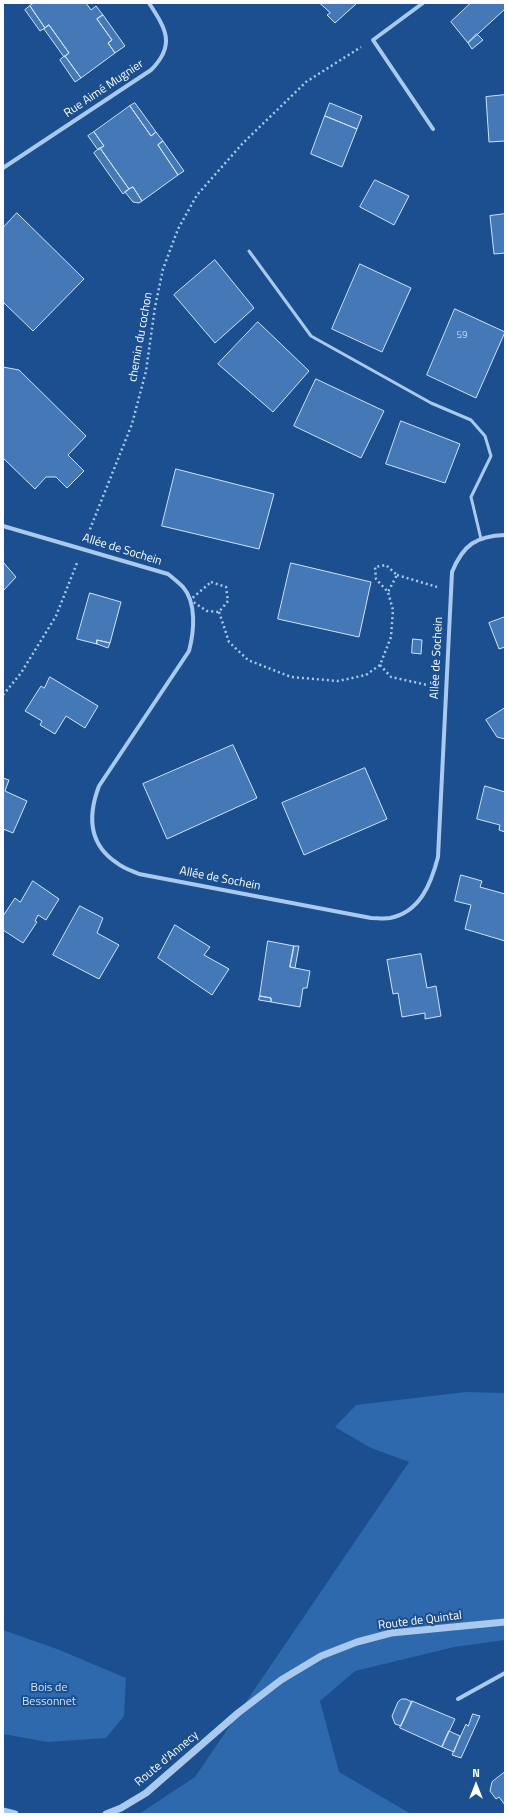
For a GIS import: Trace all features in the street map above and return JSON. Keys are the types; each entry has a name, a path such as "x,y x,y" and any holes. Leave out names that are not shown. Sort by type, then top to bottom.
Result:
{"street":[{"name":"Rue Aimé Mugnier","path":"3,168 151,70 161,60 166,47 167,37 163,24 149,3"},
{"path":"423,3 373,40 433,130"},
{"name":"Allée de Sochein","path":"3,526 83,548 168,574 184,587 190,600 193,634 189,651 99,786 93,802 91,819 95,837 103,850 116,863 139,874 371,918 390,918 408,910 424,896 433,878 438,857 452,572 457,559 465,549 488,535 505,535"},
{"name":"Route de Quintal","path":"238,1713 281,1680 321,1656 357,1642 391,1633 505,1622"},
{"path":"458,1699 505,1673"},
{"name":"Route d'Annecy","path":"106,1814 121,1808 146,1792 238,1713"},
{"path":"3,1811 15,1814"}],"lane":[{"path":"249,251 311,336 431,402 472,420 485,436 491,456 472,497 481,539"}],"path":[{"name":"chemin du cochon","path":"3,695 21,673 56,616 132,424 146,371 155,307 163,269 178,229 197,194 243,143 306,82 373,40"},
{"path":"219,612 229,642 248,660 291,677 338,681 366,675 380,665 391,637 394,610 388,592 376,579 375,567 386,565 397,575 450,591"},
{"path":"388,592 397,575"},
{"path":"211,582 226,587 228,601 219,612 208,610 190,600 211,582"},
{"path":"380,665 391,677 446,688"}],"green space":[{"path":"466,1392 505,1393 505,1640 454,1647 355,1671 320,1701 339,1772 411,1814 139,1814 195,1777 409,1462 371,1448 335,1427 356,1405"},
{"name":"Bois de Bessonnet","path":"3,1630 57,1649 126,1678 124,1716 106,1738 48,1742 3,1734"}],"building":[{"path":"34,3 86,3 91,10 96,6 103,15 97,19 112,40 108,43 115,53 81,78 65,56 69,53 49,25 45,28 30,6"},
{"path":"320,3 357,3 335,23 327,15 330,13"},
{"path":"471,3 505,3 505,9 468,43 451,22"},
{"path":"30,6 45,28 40,31 25,10"},
{"path":"103,15 125,46 115,53 108,43 112,40 97,19"},
{"path":"49,25 69,53 64,57 44,29"},
{"path":"477,34 483,40 472,49 468,43"},
{"path":"65,56 81,78 75,82 60,60"},
{"path":"505,95 505,141 489,142 486,97"},
{"path":"135,103 156,132 151,136 130,106"},
{"path":"330,103 362,116 357,129 325,116"},
{"path":"130,106 151,136 156,132 163,141 158,145 178,175 142,201 133,187 129,189 100,148 104,146 94,132"},
{"path":"325,116 357,129 342,167 311,154"},
{"path":"94,132 104,146 98,150 88,136"},
{"path":"163,141 184,171 178,175 158,145"},
{"path":"100,148 129,189 123,194 94,153"},
{"path":"375,180 409,196 394,225 360,207"},
{"path":"133,187 142,201 139,203 133,202 125,192"},
{"path":"17,213 84,279 33,331 3,302 3,228"},
{"path":"505,214 505,253 494,254 490,216"},
{"path":"215,260 254,308 215,343 174,295"},
{"path":"360,264 411,288 382,352 332,329"},
{"path":"455,309 505,332 476,398 427,375"},
{"path":"258,322 309,371 273,412 218,364"},
{"path":"3,367 19,370 86,436 68,455 84,471 67,488 56,477 46,477 35,489 3,458"},
{"path":"316,379 384,411 361,458 294,426"},
{"path":"401,421 460,444 445,483 386,464"},
{"path":"176,469 274,494 259,549 162,526"},
{"path":"3,562 16,577 3,591"},
{"path":"291,563 371,582 359,637 278,619"},
{"path":"90,593 121,602 110,643 97,640 97,644 77,639"},
{"path":"505,617 505,647 499,649 489,623"},
{"path":"413,639 422,640 421,654 412,653"},
{"path":"97,640 110,643 108,648 97,644"},
{"path":"50,677 98,706 85,728 66,716 55,734 40,725 42,721 25,711 41,686 44,688"},
{"path":"505,708 505,739 497,737 486,720"},
{"path":"233,745 257,798 167,839 143,784"},
{"path":"365,768 387,819 304,855 282,803"},
{"path":"3,778 9,780 5,791 27,801 13,833 3,829"},
{"path":"485,786 505,792 505,832 499,830 500,825 477,819"},
{"path":"461,875 482,881 480,887 505,894 505,941 465,929 471,905 455,901"},
{"path":"33,881 59,899 46,920 38,915 35,921 37,922 23,943 3,930 3,916 15,898 20,902"},
{"path":"80,906 103,918 97,933 119,945 99,979 53,955"},
{"path":"175,925 210,947 204,955 229,969 212,995 158,958"},
{"path":"268,941 294,946 290,967 310,971 307,988 303,988 300,1007 271,1002 271,998 260,996"},
{"path":"294,946 299,946 295,968 290,967"},
{"path":"421,954 427,988 436,986 441,1016 425,1019 425,1013 402,1017 398,993 393,994 387,960"},
{"path":"260,996 271,998 271,1002 259,1000"},
{"path":"402,1699 412,1702 401,1726 395,1724 392,1716 398,1702"},
{"path":"412,1701 455,1719 442,1747 400,1728"},
{"path":"473,1714 480,1716 461,1758 452,1755 466,1724 468,1726"},
{"path":"449,1731 460,1736 454,1752 442,1747"},
{"path":"505,1772 505,1805 499,1797 496,1799 490,1791 492,1782"}]}
